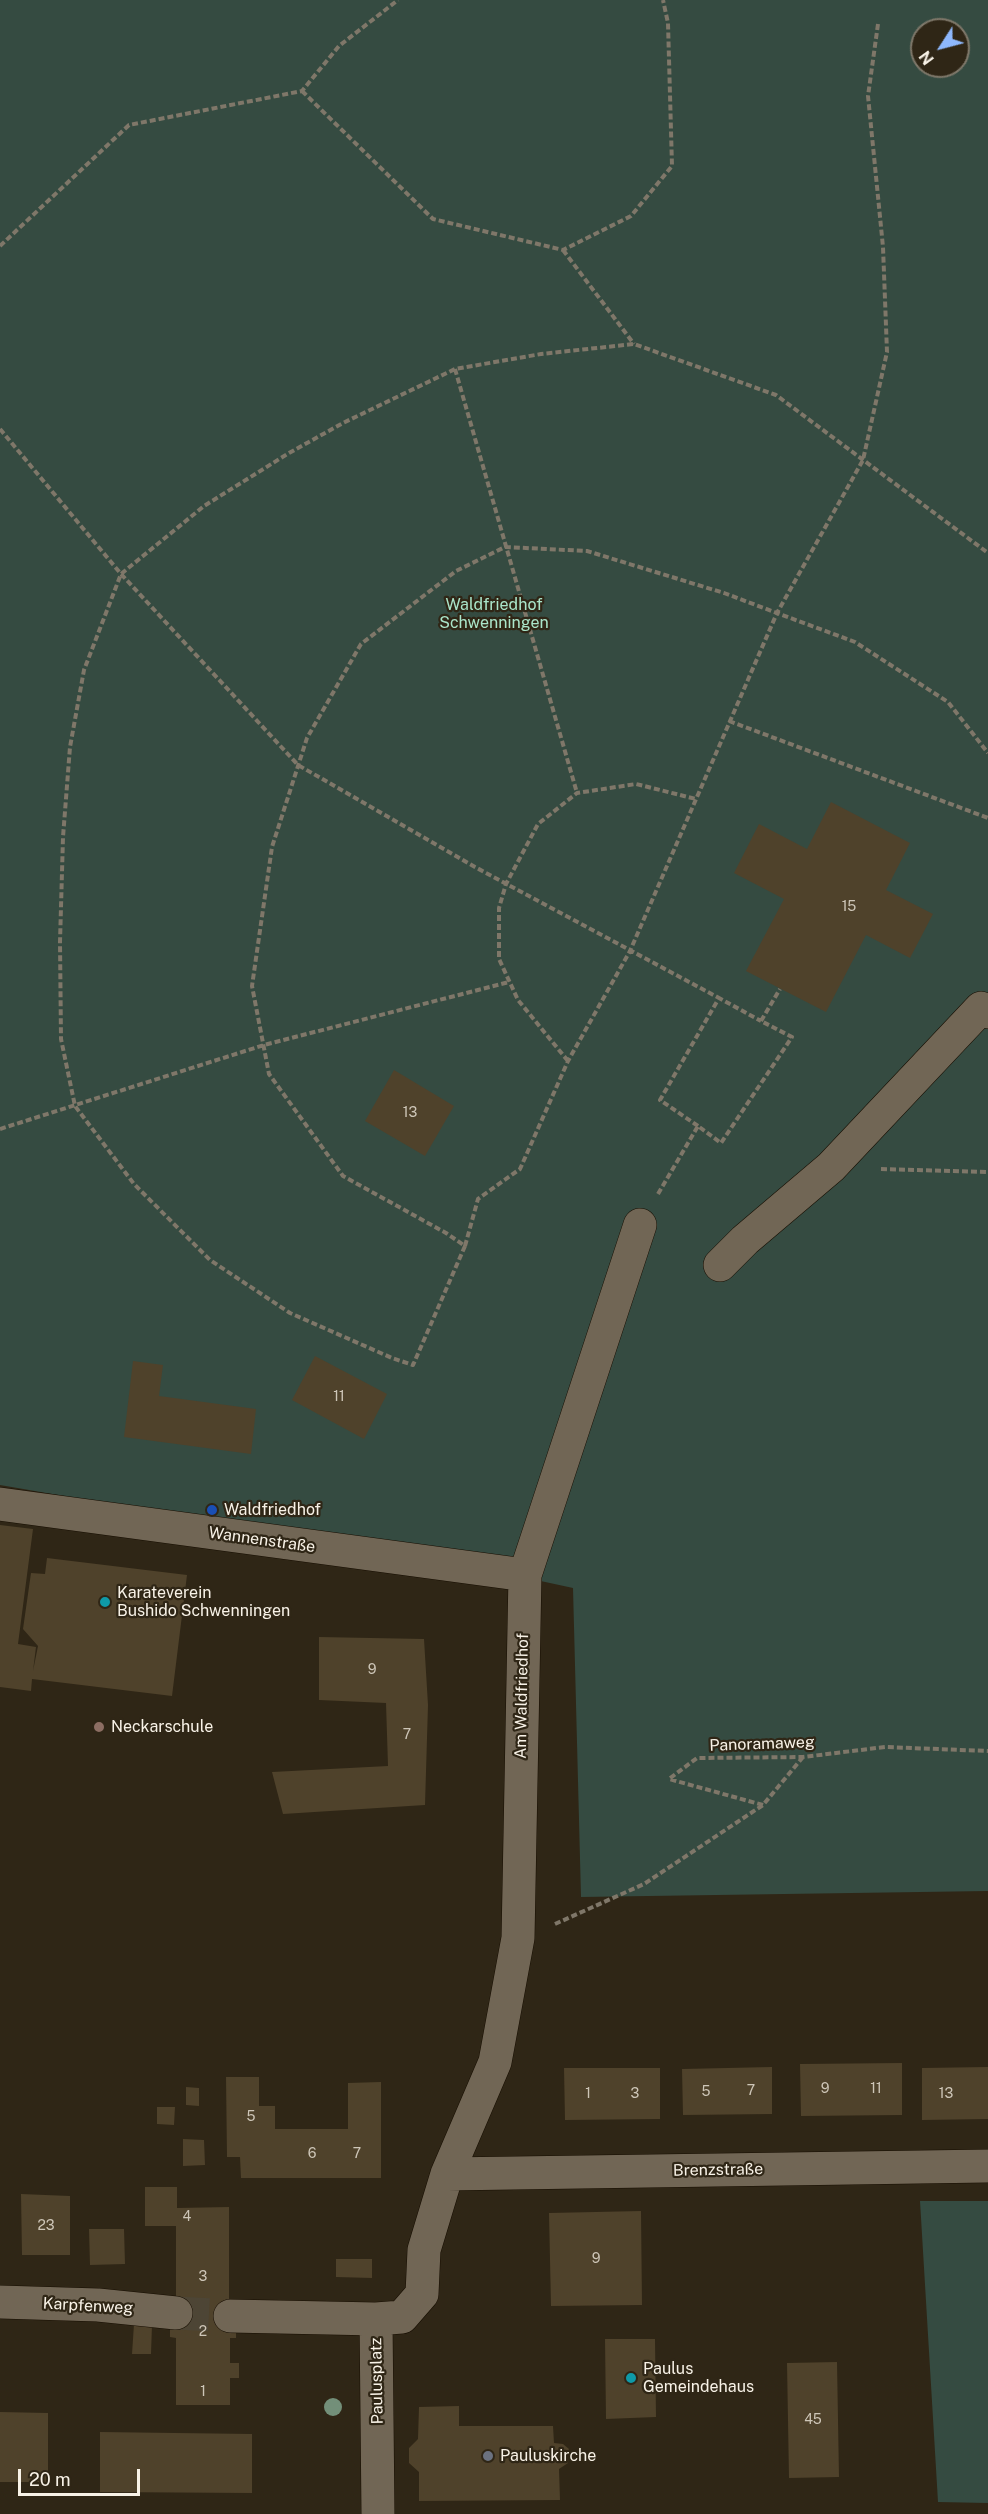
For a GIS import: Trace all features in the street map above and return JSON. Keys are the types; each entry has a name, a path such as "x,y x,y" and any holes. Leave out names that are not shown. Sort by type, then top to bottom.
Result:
{"street":[{"path":"720,1265 745,1240 831,1167 981,1008 988,1012"},
{"name":"Am Waldfriedhof","path":"447,2174 495,2062 518,1938 525,1575 640,1225"},
{"name":"Wannenstraße","path":"0,1504 525,1575"},
{"name":"Brenzstraße","path":"447,2174 988,2166"},
{"name":"Paulusplatz","path":"378,2514 376,2319 402,2317 422,2294 424,2250 447,2174"},
{"name":"Karpfenweg","path":"0,2302 98,2305 176,2313"},
{"path":"230,2316 376,2319"}],"path":[{"path":"0,246 129,125 302,90 339,45 398,0"},
{"path":"563,250 631,216 672,166 668,23 663,0"},
{"path":"878,24 868,96 883,247 887,352 863,460 777,613 630,951 568,1061 520,1169 478,1199 465,1246 413,1365 290,1313 210,1260 134,1184 75,1106 61,1040 60,942 63,837 70,747 84,670 121,574 204,506 289,453 343,423 455,369 541,354 634,344 776,395 863,460 988,553"},
{"path":"302,90 433,219 563,250 634,344"},
{"path":"455,369 505,547 543,670 576,793"},
{"path":"0,429 121,574 298,765 506,884 792,1037 721,1143 660,1100 719,998"},
{"path":"465,1246 446,1233 343,1176 269,1074 252,986 272,847 298,765 307,738 361,644 456,571 505,547 587,551 724,593 855,642 948,702 988,753"},
{"path":"729,722 988,818"},
{"path":"568,1061 518,1000 499,959 499,908 506,884 538,824 576,793 636,784 696,799"},
{"path":"0,1129 264,1045 509,982"},
{"path":"761,1021 780,989"},
{"path":"640,1225 698,1126"},
{"path":"831,1167 988,1172"},
{"name":"Panoramaweg","path":"763,1805 669,1779 698,1758 803,1757 885,1747 988,1751"},
{"path":"518,1938 570,1918 644,1884 763,1805 803,1757"}],"green space":[{"name":"Waldfriedhof Schwenningen","path":"0,0 988,0 988,1891 581,1897 573,1588 476,1567 0,1485"},
{"path":"920,2201 988,2201 988,2503 938,2502"}],"building":[{"path":"831,802 910,843 886,890 933,914 910,958 866,935 826,1012 746,971 784,899 734,873 759,824 807,849"},
{"path":"394,1070 454,1106 425,1156 365,1121"},
{"path":"315,1356 387,1394 364,1439 292,1400"},
{"path":"133,1361 163,1365 159,1396 256,1409 251,1454 124,1437"},
{"name":"Karateverein Bushido Schwenningen","path":"0,1525 33,1529 18,1644 36,1647 33,1671 38,1646 23,1629 31,1573 45,1574 47,1558 187,1575 172,1696 32,1679 31,1691 0,1687"},
{"path":"319,1637 424,1639 428,1705 425,1805 283,1814 272,1772 388,1766 386,1703 319,1700"},
{"path":"902,2063 902,2115 801,2116 800,2064"},
{"path":"772,2067 772,2114 683,2115 682,2069"},
{"path":"988,2067 988,2119 922,2120 922,2068"},
{"path":"564,2068 660,2068 660,2119 565,2120"},
{"path":"226,2077 259,2077 259,2106 275,2106 275,2129 348,2129 348,2083 381,2082 381,2178 241,2178 240,2157 227,2157"},
{"path":"186,2087 199,2088 199,2106 186,2105"},
{"path":"157,2107 175,2107 174,2125 157,2124"},
{"path":"183,2139 204,2140 205,2165 183,2166"},
{"path":"145,2187 177,2187 177,2208 229,2207 229,2306 236,2326 236,2338 230,2338 230,2363 239,2363 239,2378 230,2378 230,2405 176,2405 176,2338 170,2337 170,2321 176,2306 176,2226 145,2226"},
{"path":"21,2194 70,2196 70,2255 22,2255"},
{"path":"641,2211 642,2305 551,2306 549,2213"},
{"path":"89,2229 124,2229 125,2264 90,2265"},
{"path":"336,2259 372,2259 372,2278 336,2277"},
{"path":"134,2324 152,2325 151,2354 132,2354"},
{"name":"Paulus Gemeindehaus","path":"605,2339 655,2339 656,2417 606,2419"},
{"path":"837,2362 839,2477 789,2478 787,2363"},
{"name":"Pauluskirche","path":"459,2406 459,2426 553,2426 554,2443 563,2444 569,2449 568,2463 559,2469 560,2500 419,2501 419,2472 409,2463 409,2448 418,2439 419,2407"},
{"path":"0,2412 48,2413 48,2482 0,2482"},
{"path":"100,2432 252,2434 252,2493 100,2492"}],"tunnel":[{"path":"176,2313 230,2316"}],"place":[{"name":"Waldfriedhof","path":"212,1510"},
{"name":"Karateverein Bushido Schwenningen","path":"105,1602"},
{"name":"Neckarschule","path":"99,1727"},
{"name":"Paulus Gemeindehaus","path":"631,2378"},
{"name":"Pauluskirche","path":"488,2456"}]}
